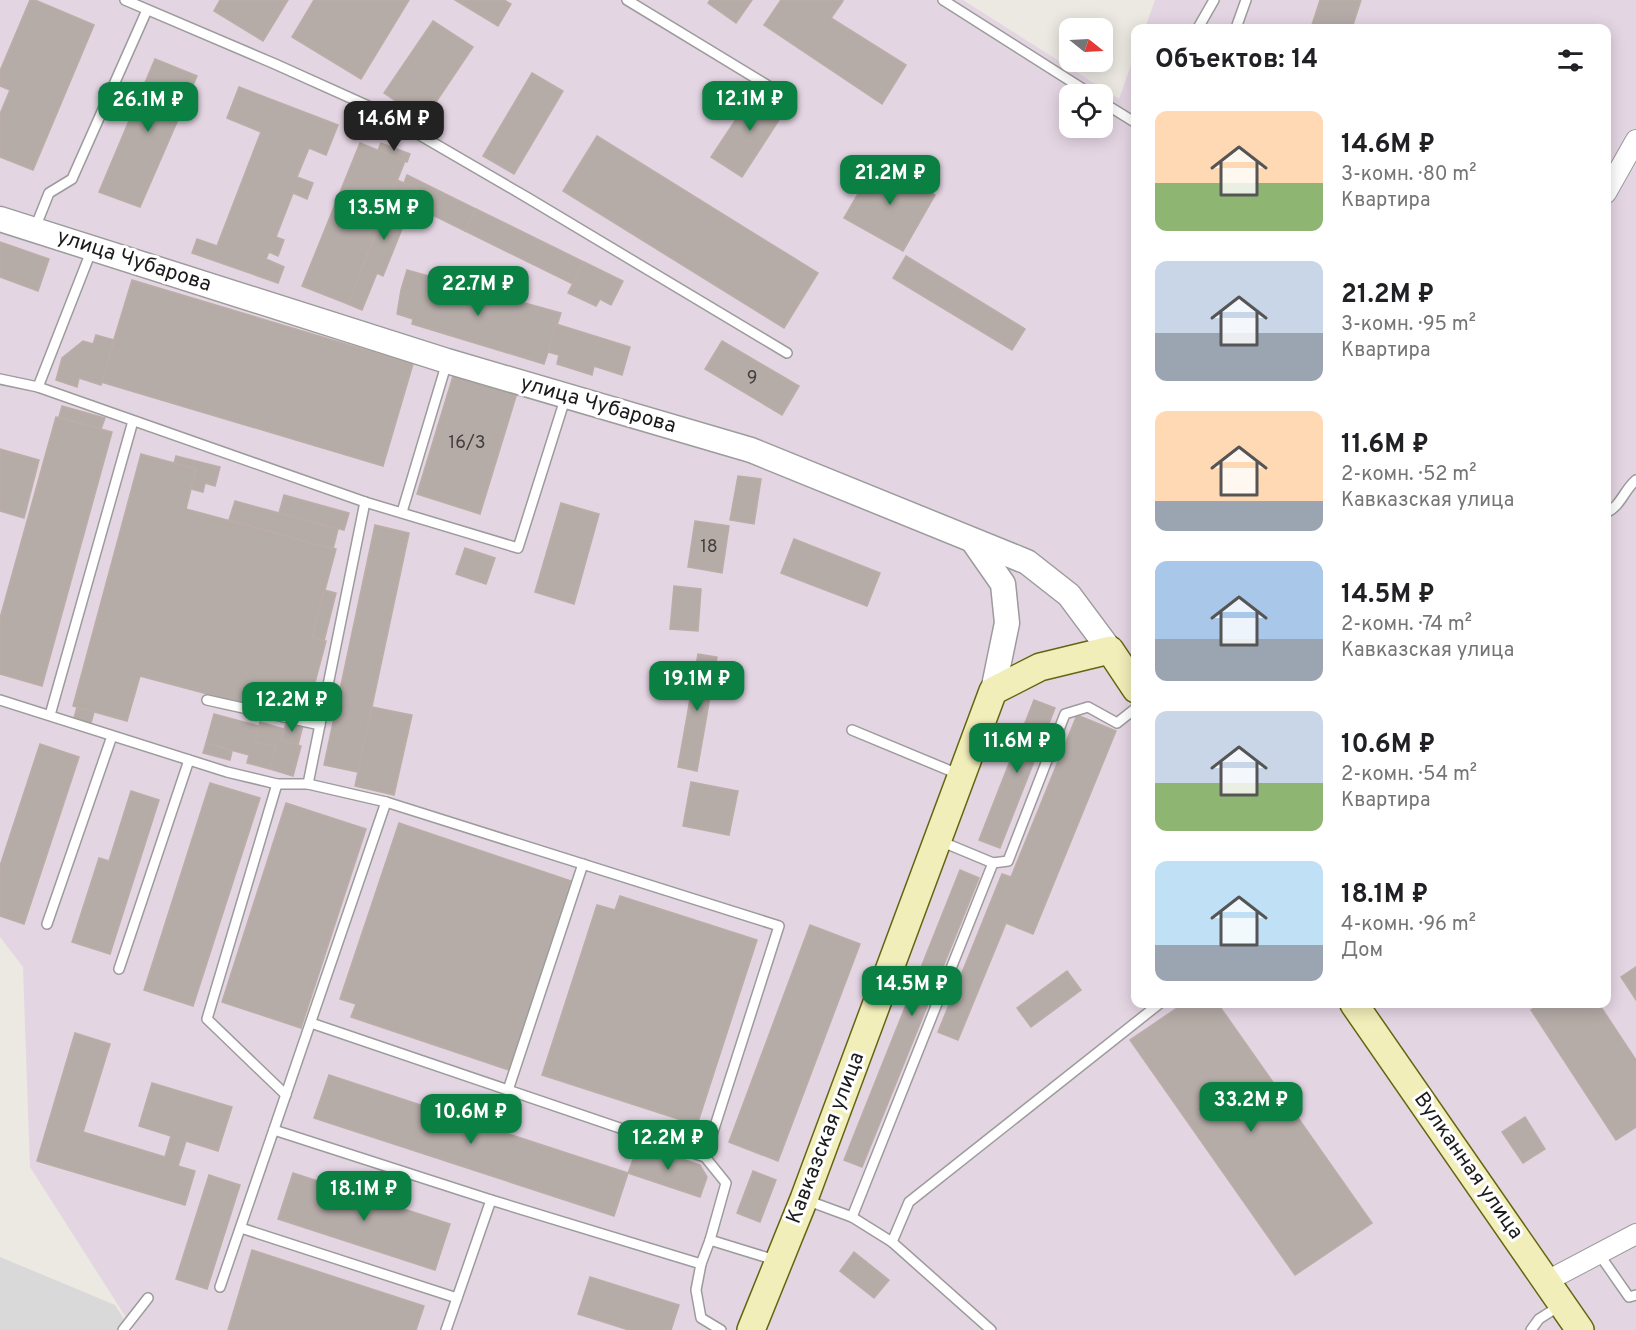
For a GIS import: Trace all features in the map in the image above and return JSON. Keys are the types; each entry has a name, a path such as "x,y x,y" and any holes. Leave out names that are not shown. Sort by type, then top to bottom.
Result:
{"main road":[{"name":"улица Чубарова","path":"1110,650 1131,682"},
{"path":"993,691 1040,667 1110,650"},
{"name":"Кавказская улица","path":"751,1330 804,1199 993,691"},
{"name":"Вулканная улица","path":"1357,1008 1580,1330"}],"street":[{"path":"1611,184 1636,140"},
{"name":"улица Чубарова","path":"0,219 447,361 751,450 1027,562 1069,595 1110,650"},
{"path":"973,541 1004,584 1007,623 993,691"},
{"path":"1547,1281 1636,1234"}],"lane":[{"path":"125,0 375,109 787,352"},
{"path":"627,0 790,99"},
{"path":"943,0 1075,84"},
{"path":"1200,24 1214,0"},
{"path":"1237,24 1246,0"},
{"path":"35,229 49,193 72,179 147,10"},
{"path":"1113,109 1131,120"},
{"path":"38,387 92,249"},
{"path":"402,512 447,361"},
{"path":"0,379 38,387 365,502 518,548 567,396"},
{"path":"50,715 133,421"},
{"path":"1611,511 1615,509 1630,485 1636,480"},
{"path":"308,784 365,502"},
{"path":"0,700 227,772 277,784 308,784 386,802 779,926 705,1157"},
{"path":"207,700 320,725"},
{"path":"937,839 993,863 1008,861 1065,714 1088,707 1117,723 1131,712"},
{"path":"852,730 961,774"},
{"path":"47,924 112,735"},
{"path":"119,969 189,760"},
{"path":"277,784 207,1019 286,1095"},
{"path":"220,1287 386,802"},
{"path":"852,1217 993,863"},
{"path":"508,1090 583,864"},
{"path":"892,1242 909,1202 1154,1008"},
{"path":"311,1023 705,1157 726,1183 701,1264 696,1290 701,1318 721,1330"},
{"path":"274,1130 490,1200 701,1264"},
{"path":"804,1199 852,1217 892,1242 991,1330"},
{"path":"446,1330 490,1200"},
{"path":"241,1228 457,1298"},
{"path":"710,1240 779,1261"},
{"path":"1599,1254 1629,1297 1636,1295"},
{"path":"123,1330 148,1298"},
{"path":"1531,1330 1539,1319 1562,1305"}],"shaded area":[{"path":"0,0 963,0 1059,61 1059,72 1076,72 1095,84 1059,84 1059,138 1113,138 1113,95 1119,99 1131,65 1131,1008 1611,1008 1611,24 1146,24 1155,0 1636,0 1636,1330 134,1330 30,1167 23,967 0,937"},
{"path":"0,1257 115,1305 131,1330 0,1330"}],"building":[{"path":"30,0 35,0 94,25 33,170 0,157 0,114 10,90 0,86 0,71"},
{"path":"220,0 288,0 263,41 214,11"},
{"path":"314,0 409,0 361,79 292,37"},
{"path":"455,0 504,0 511,4 498,26"},
{"path":"710,0 752,0 736,23 708,3"},
{"path":"781,0 843,1 831,18 906,65 882,104 764,25"},
{"path":"1320,0 1361,0 1353,24 1312,24"},
{"path":"433,21 473,47 424,120 384,93"},
{"path":"155,59 197,76 140,207 99,192"},
{"path":"532,73 563,91 514,174 483,156"},
{"path":"758,86 788,106 742,177 711,157"},
{"path":"239,87 338,125 326,155 309,148 297,177 313,183 307,199 293,193 276,237 284,240 278,256 269,252 266,259 284,267 278,283 192,253 197,239 217,246 261,132 227,118"},
{"path":"597,136 818,273 784,328 563,191"},
{"path":"360,143 405,161 348,304 302,286"},
{"path":"381,143 410,154 407,162 378,150"},
{"path":"877,161 935,195 903,251 844,218"},
{"path":"407,175 476,209 465,231 412,205 418,189 404,183"},
{"path":"397,180 418,189 383,276 377,273 362,310 348,304"},
{"path":"476,209 584,262 573,284 465,231"},
{"path":"0,242 49,259 38,291 0,277"},
{"path":"906,256 1025,329 1012,350 893,278"},
{"path":"584,262 623,281 611,305 600,299 596,306 568,293"},
{"path":"407,270 561,313 544,364 412,324 413,319 397,314"},
{"path":"132,280 413,364 383,466 101,382"},
{"path":"556,324 630,347 622,375 594,366 592,375 557,364 559,355 548,352"},
{"path":"96,335 114,340 101,385 79,378 77,387 56,380 62,358 83,341 93,344"},
{"path":"722,341 799,386 782,415 705,369"},
{"path":"454,373 517,393 480,514 417,494"},
{"path":"62,406 105,418 101,429 59,417"},
{"path":"56,417 112,432 42,686 0,674 0,618"},
{"path":"0,449 39,460 24,518 0,511"},
{"path":"141,454 196,469 186,509 336,549 312,638 326,641 305,720 140,676 127,721 73,706"},
{"path":"176,456 220,467 215,486 205,483 203,492 191,489 196,469 174,463"},
{"path":"738,476 761,479 754,524 730,520"},
{"path":"284,495 349,513 344,530 279,513"},
{"path":"235,501 338,529 333,549 229,520"},
{"path":"561,503 599,514 574,604 535,592"},
{"path":"695,521 729,526 722,573 688,567"},
{"path":"375,525 409,533 358,772 324,765"},
{"path":"794,539 880,573 867,606 781,573"},
{"path":"465,548 495,558 486,584 456,574"},
{"path":"674,586 701,589 698,631 670,629"},
{"path":"324,590 336,593 324,641 312,638"},
{"path":"698,654 717,657 697,771 678,767"},
{"path":"1034,700 1055,708 1000,848 979,840"},
{"path":"77,707 94,712 91,723 74,718"},
{"path":"372,707 412,715 394,795 355,786"},
{"path":"214,714 259,726 255,742 276,747 270,769 247,763 249,755 206,743"},
{"path":"1077,715 1116,731 1033,934 1006,923 958,1040 938,1032 1002,874 1011,877"},
{"path":"287,721 303,725 298,745 281,740"},
{"path":"260,722 284,729 281,740 301,746 293,776 270,769 276,747 255,742"},
{"path":"206,743 232,751 230,760 203,753"},
{"path":"40,744 79,757 24,924 0,916 0,866"},
{"path":"691,782 738,791 729,835 683,826"},
{"path":"210,783 260,798 193,1006 144,990"},
{"path":"131,791 159,800 110,954 72,942 99,858 109,861"},
{"path":"286,803 366,829 301,1028 222,1002"},
{"path":"399,823 571,881 509,1070 351,1017 356,1004 340,999"},
{"path":"960,870 979,878 862,1167 844,1160"},
{"path":"620,896 757,940 697,1125 542,1075 597,905 615,910"},
{"path":"810,925 860,944 778,1161 729,1142"},
{"path":"1636,967 1636,1000 1621,977"},
{"path":"1067,971 1081,990 1031,1027 1017,1008"},
{"path":"1177,1008 1221,1008 1372,1223 1295,1275 1130,1040"},
{"path":"1534,1008 1602,1008 1636,1060 1636,1127 1616,1140 1531,1010"},
{"path":"75,1033 110,1044 83,1132 165,1157 171,1136 139,1126 152,1083 232,1107 218,1151 186,1141 178,1166 195,1171 185,1205 37,1161"},
{"path":"329,1075 628,1173 614,1216 314,1118"},
{"path":"1525,1117 1545,1149 1523,1163 1502,1132"},
{"path":"639,1144 700,1165 707,1177 700,1197 628,1173"},
{"path":"753,1171 776,1180 760,1222 737,1213"},
{"path":"293,1173 450,1224 435,1270 278,1219"},
{"path":"209,1175 240,1185 207,1289 176,1279"},
{"path":"252,1250 424,1306 416,1330 228,1330"},
{"path":"854,1252 889,1280 874,1298 840,1271"},
{"path":"590,1277 679,1305 671,1330 629,1330 578,1314"}]}
